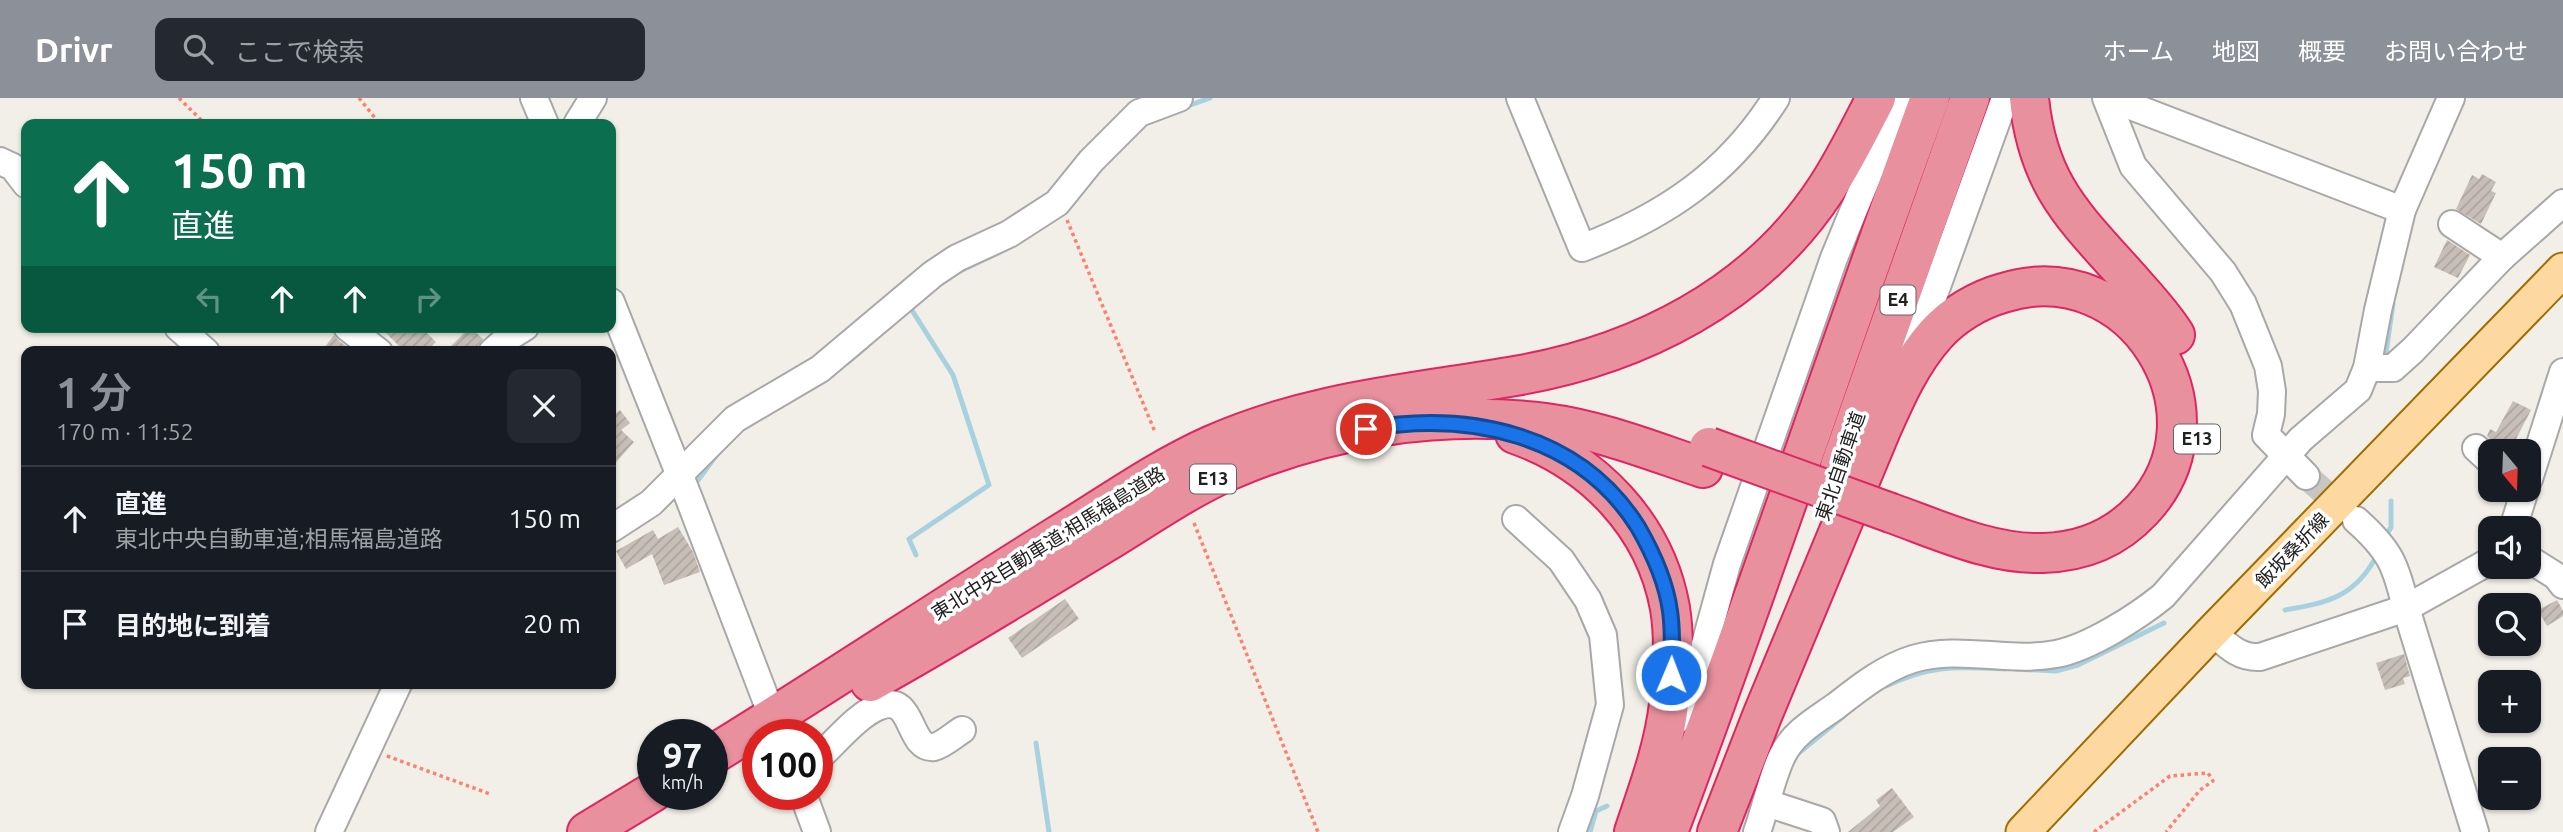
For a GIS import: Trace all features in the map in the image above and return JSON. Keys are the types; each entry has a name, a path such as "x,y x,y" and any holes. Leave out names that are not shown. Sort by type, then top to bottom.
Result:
{"highway":[{"name":"E13","path":"1420,407 1537,372 1596,358 1634,344 1706,306 1741,281 1800,224 1848,153 1876,98"},
{"name":"東北自動車道","path":"1668,832 1705,735 1868,267 1930,98"},
{"name":"東北自動車道","path":"1707,832 1970,98"},
{"name":"E13","path":"1420,407 1485,420 1546,424 1706,458 1887,523 1973,564 2007,572 2039,576 2068,574 2097,566 2125,552 2149,536 2170,513 2185,486 2196,454 2199,424 2196,392 2188,362 2173,332 2065,205 2049,179 2031,122 2029,98"},
{"path":"1717,832 1852,497 1902,384 1937,332 1960,313 1988,297 2019,288 2046,286 2076,290 2104,300 2130,318 2152,342 2174,400 2176,430 2173,454 2152,500 2116,533 2089,546 2042,554 1984,545 1887,523"},
{"name":"東北中央自動車道;相馬福島道路","path":"728,745 1176,463 1283,418 1362,399 1420,407"},
{"name":"東北中央自動車道;相馬福島道路","path":"807,719 938,645 1195,488 1228,471 1289,448 1345,432 1388,425 1420,407"},
{"path":"1420,407 1535,441 1562,454 1588,472 1611,493 1632,518 1649,547 1662,576 1670,609 1672,631 1669,706 1651,780 1634,832"},
{"path":"587,832 637,802"},
{"path":"622,832 658,810"}],"main road":[{"name":"飯坂桑折線","path":"2023,832 2212,632 2563,270"}],"street":[{"path":"534,98 543,119"},
{"path":"580,119 593,98"},
{"path":"616,526 652,503 685,487 735,419 820,369 933,274 957,258 1009,234 1057,203 1091,161 1139,113 1179,98"},
{"path":"1520,98 1582,247 1630,228 1671,205 1700,184 1730,159 1776,98"},
{"path":"1651,780 1702,654 1727,564 1834,258 1900,98"},
{"path":"1902,384 2006,98"},
{"path":"2108,98 2402,210"},
{"path":"2108,98 2133,166 2223,272 2243,304 2258,335 2268,366 2272,391 2266,435 2306,476"},
{"path":"1757,832 1782,757 1793,739 1852,694 1892,668 1913,659 1936,655 2032,657 2059,654 2138,616 2163,596 2301,439 2358,390 2367,368 2402,210 2451,98"},
{"path":"0,162 13,167 21,177"},
{"path":"2367,368 2393,368 2502,257 2563,203"},
{"path":"2452,224 2502,257"},
{"path":"616,314 766,700"},
{"path":"184,333 199,346"},
{"path":"355,333 371,346"},
{"path":"2541,439 2563,372"},
{"path":"1516,519 1561,560 1588,600 1603,635 1610,705 1585,796 1572,832"},
{"path":"2373,537 2399,577 2406,608 2475,832"},
{"path":"2541,567 2556,576 2563,585"},
{"path":"2212,632 2234,651 2246,657 2260,657 2406,608 2478,568"},
{"path":"329,832 396,689"},
{"path":"833,745 869,712 881,705 893,704 900,708 925,746 935,747 962,730"},
{"path":"1767,803 1822,821 1826,832"},
{"path":"809,810 817,832"}],"path":[{"path":"178,98 200,119"},
{"path":"359,98 376,119"},
{"path":"1068,222 1155,432"},
{"path":"1194,523 1318,832"},
{"path":"383,754 489,794"},
{"path":"2094,832 2170,776 2208,774 2213,781 2200,790 2166,832"}],"building":[{"path":"2482,174 2496,182 2491,191 2496,193 2481,224 2456,209 2472,175 2479,179"},
{"path":"2447,240 2470,255 2458,278 2434,267"},
{"path":"386,333 427,333 436,342 432,346 399,346"},
{"path":"464,333 476,333 483,339 478,346 451,346"},
{"path":"334,335 346,346 326,346"},
{"path":"2513,401 2531,410 2516,439 2490,439 2487,436 2490,429 2496,432"},
{"path":"620,410 630,423 621,430 634,442 616,462 616,413"},
{"path":"678,527 693,552 700,572 664,585 652,554 626,569 616,551 653,530 658,539"},
{"path":"1065,599 1079,619 1022,658 1008,638"},
{"path":"2557,600 2563,616 2547,626 2541,615 2541,608"},
{"path":"2404,654 2410,676 2403,678 2405,684 2385,690 2376,663"},
{"path":"1892,788 1914,817 1893,832 1848,832 1880,806 1876,800"}],"waterway":[{"path":"1185,107 1210,98"},
{"path":"958,272 1000,252"},
{"path":"908,304 953,375 989,485 909,539 916,555"},
{"path":"2385,360 2393,304"},
{"path":"848,362 867,346"},
{"path":"693,487 718,453"},
{"path":"2385,538 2391,527 2391,501"},
{"path":"2285,610 2315,604 2340,595 2361,579 2378,553"},
{"path":"2015,669 2056,671 2078,665 2164,623"},
{"path":"1886,686 1931,670 1945,668 2006,669"},
{"path":"407,693 410,689"},
{"path":"1795,756 1844,716"},
{"path":"1036,743 1049,832"},
{"path":"1590,832 1596,811 1607,806"}],"tunnel":[{"path":"2306,476 2349,514"}],"route":[{"path":"1366,429 1431,422 1484,426 1535,441 1562,454 1588,472 1611,493 1632,518 1662,576 1670,609 1671,675"}]}
